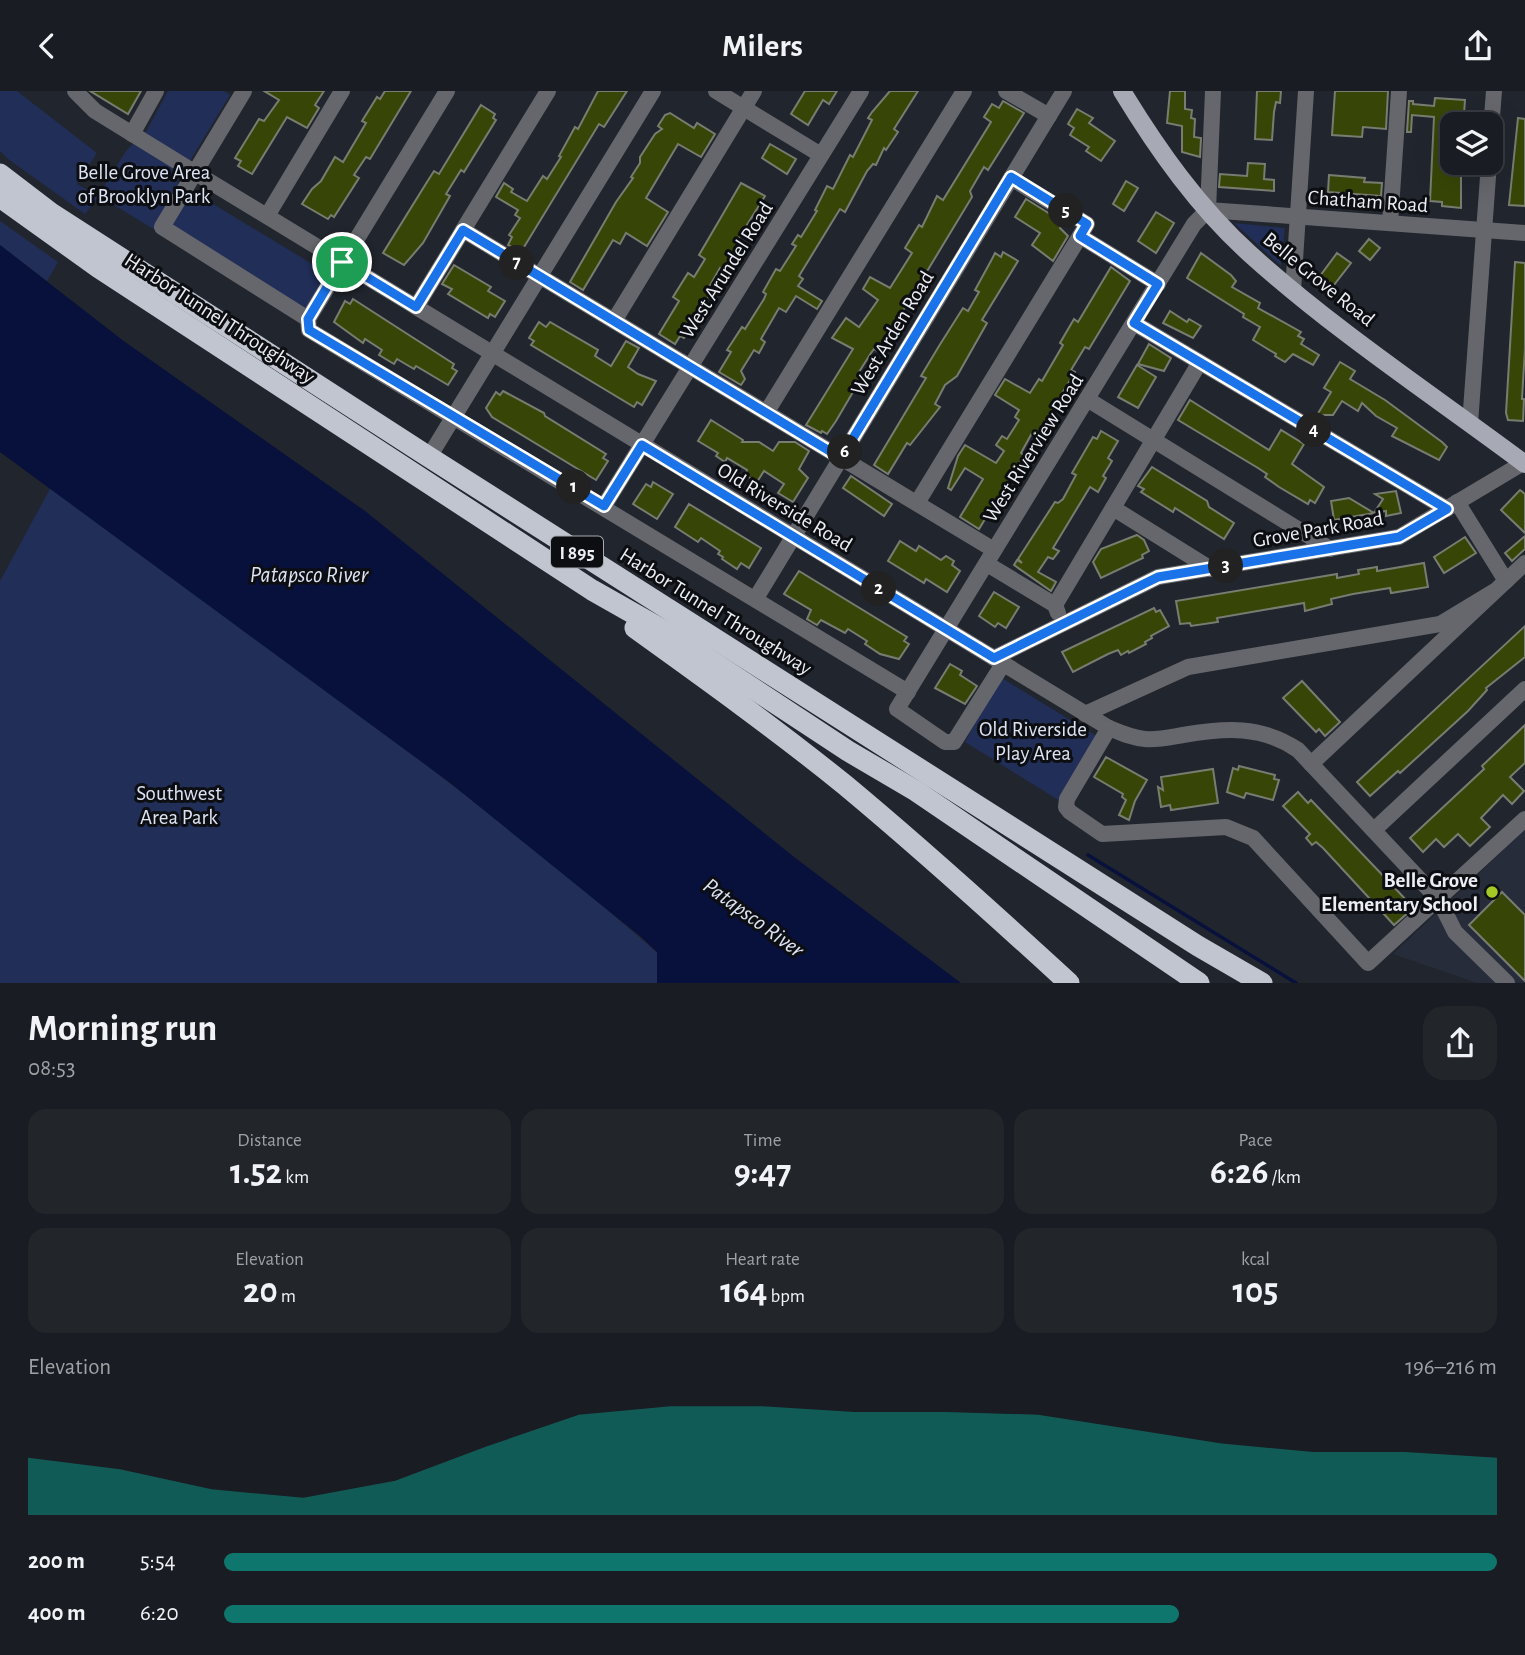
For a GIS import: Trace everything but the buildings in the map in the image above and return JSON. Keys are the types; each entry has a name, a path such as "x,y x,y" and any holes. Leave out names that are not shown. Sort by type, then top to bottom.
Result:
{"highway":[{"name":"Harbor Tunnel Throughway","path":"0,174 72,226 429,457 1198,946 1262,983"},
{"name":"Harbor Tunnel Throughway","path":"0,197 99,268 592,590 675,637 848,751 916,791 1199,983"},
{"name":"Harbor Tunnel Throughway","path":"592,590 626,622 730,696 844,785 960,884 1069,983"},
{"name":"Harbor Tunnel Throughway","path":"1198,946 1245,983"}],"main road":[{"name":"Belle Grove Road","path":"1122,91 1148,134 1208,211 1248,253 1293,291 1524,463"}],"street":[{"name":"Old Riverside Road","path":"75,91 95,111 132,134 1109,728 1142,739 1243,729 1285,741 1311,764 1439,900 1455,932 1507,983"},
{"path":"132,134 156,91"},
{"path":"244,91 162,227 454,415 908,692"},
{"path":"267,216 342,91"},
{"path":"309,324 342,262 447,91"},
{"path":"416,307 548,91"},
{"path":"429,457 653,91"},
{"path":"716,91 821,155"},
{"path":"614,321 754,91"},
{"name":"West Arundel Road","path":"604,506 861,91"},
{"path":"766,413 964,91"},
{"path":"1006,91 1049,116"},
{"name":"West Arden Road","path":"756,598 1064,91"},
{"path":"1208,211 1213,91"},
{"path":"1293,291 1306,91"},
{"path":"1390,223 1399,91"},
{"path":"1492,112 1494,91"},
{"path":"1470,424 1488,175"},
{"path":"917,503 1087,224 1011,177"},
{"name":"Chatham Road","path":"1208,211 1525,233"},
{"name":"West Riverview Road","path":"999,661 954,742 945,742 897,709 1194,224 1208,211"},
{"path":"463,230 917,503 1055,605 1063,624"},
{"path":"1080,236 1158,284"},
{"path":"1134,323 1452,506 1513,578"},
{"path":"1055,605 1200,362"},
{"path":"1087,399 1330,549"},
{"name":"Grove Park Road","path":"999,661 1063,624 1158,577 1399,537 1524,463"},
{"path":"1113,508 1211,569"},
{"path":"1085,714 1188,667 1440,624 1513,578"},
{"path":"1311,764 1513,578"},
{"path":"1374,830 1525,689"},
{"path":"1109,728 1067,799 1066,807 1070,812 1102,834 1226,827 1253,838 1368,963 1525,819"}],"shaded area":[{"name":"Belle Grove Elementary School","path":"1525,830 1525,983 1477,983 1393,954"}],"green space":[{"name":"Belle Grove Area of Brooklyn Park","path":"0,91 17,91 97,153 77,184 98,196 126,151 147,130 168,91 224,91 230,95 177,182 327,273 300,318 99,196 85,214 8,159 0,151"},
{"path":"0,221 58,262 47,281 0,245"},
{"path":"1234,223 1285,228 1281,266"},
{"name":"Southwest Area Park","path":"51,487 458,789 615,916 691,983 0,983 0,581"},
{"name":"Old Riverside Play Area","path":"1000,677 1098,737 1060,801 965,742"}],"water":[{"name":"Patapsco River","path":"0,245 125,342 365,511 794,857 961,983 657,983 657,952 641,937 449,782 0,452"}],"waterway":[{"path":"1088,855 1296,983"}],"place":[{"name":"Belle Grove Elementary School","path":"1492,892"}],"route":[{"path":"1011,177 1087,224 1080,236 1158,284 1134,323 1447,509 1399,537 1158,577 994,658 642,445 604,506 309,330 308,319 342,262 416,307 463,230 841,458 1011,177"}]}
